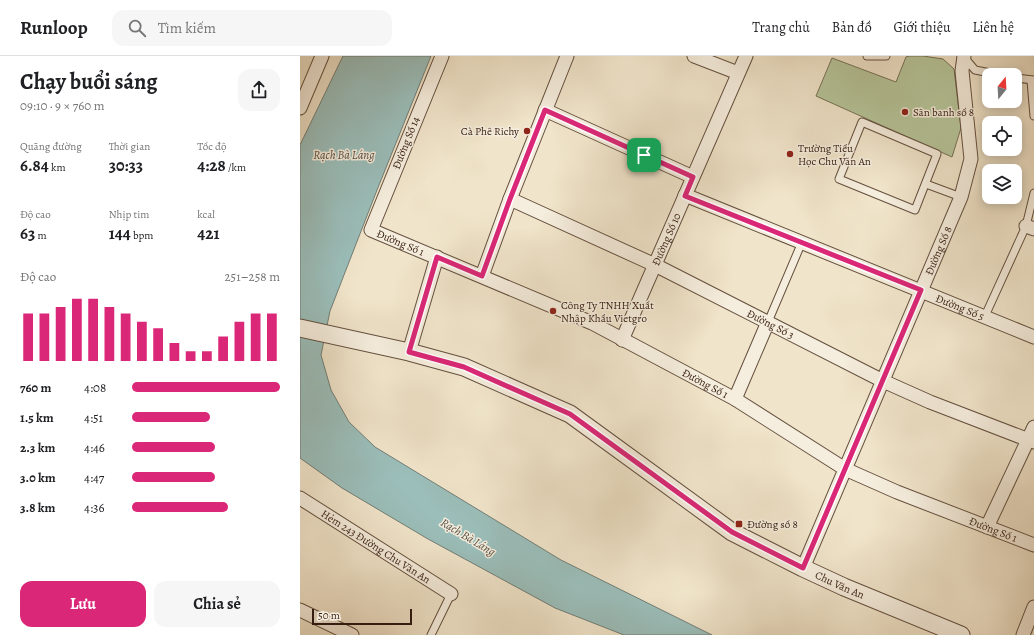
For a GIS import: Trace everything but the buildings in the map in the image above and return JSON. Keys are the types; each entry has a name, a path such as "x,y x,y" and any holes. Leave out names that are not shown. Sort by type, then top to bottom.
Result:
{"street":[{"path":"300,108 322,56"},
{"name":"Đường Số 14","path":"371,230 442,56"},
{"path":"482,276 510,199 567,56"},
{"path":"694,56 738,73"},
{"name":"Đường Số 10","path":"622,340 746,56"},
{"name":"Đường Số 8","path":"803,568 961,197 971,159 962,71 963,56"},
{"path":"545,110 693,177"},
{"name":"Đường Số 5","path":"685,196 921,290 1034,337"},
{"name":"Đường Số 3","path":"510,199 655,265 883,381 930,402 1031,441"},
{"name":"Đường Số 1","path":"371,230 592,323 735,399 845,469 897,492 1034,546"},
{"path":"409,352 437,257"},
{"path":"735,399 768,322"},
{"name":"Chu Văn An","path":"300,328 409,352 464,367 570,414 732,532 844,587 961,635"},
{"path":"987,527 1031,441 1034,427"},
{"name":"Hẻm 243 Đường Chu Văn An","path":"300,498 452,594"},
{"path":"1023,635 1034,606"},
{"path":"300,610 352,635"}],"lane":[{"path":"867,56 886,56"},
{"path":"963,56 975,70 982,71"},
{"path":"1022,79 1032,80 1034,116"},
{"path":"862,122 937,154 926,184 915,210 839,179 862,122"},
{"path":"926,184 961,197"},
{"path":"985,316 1030,228 1034,193"},
{"path":"768,322 802,242"},
{"path":"431,635 452,594"}],"green space":[{"name":"Sân banh số 8","path":"923,56 943,59 954,69 961,128 952,157 816,96 832,58 896,82 906,57"}],"water":[{"name":"Rạch Bà Láng","path":"343,56 431,56 330,311 321,355 331,390 349,422 375,447 561,560 712,635 624,635 555,608 428,539 342,488 300,458 300,145"}],"place":[{"name":"Sân banh số 8","path":"905,112"},
{"name":"Cà Phê Richy","path":"527,131"},
{"name":"Trường Tiểu Học Chu Văn An","path":"790,154"},
{"name":"Công Ty TNHH Xuất Nhập Khẩu Vietgro","path":"553,311"},
{"name":"Đường số 8","path":"739,524"}],"route":[{"path":"545,110 644,155 693,177 685,196 921,290 803,568 732,532 638,462 570,414 464,367 409,352 437,257 482,276 545,110"}]}
